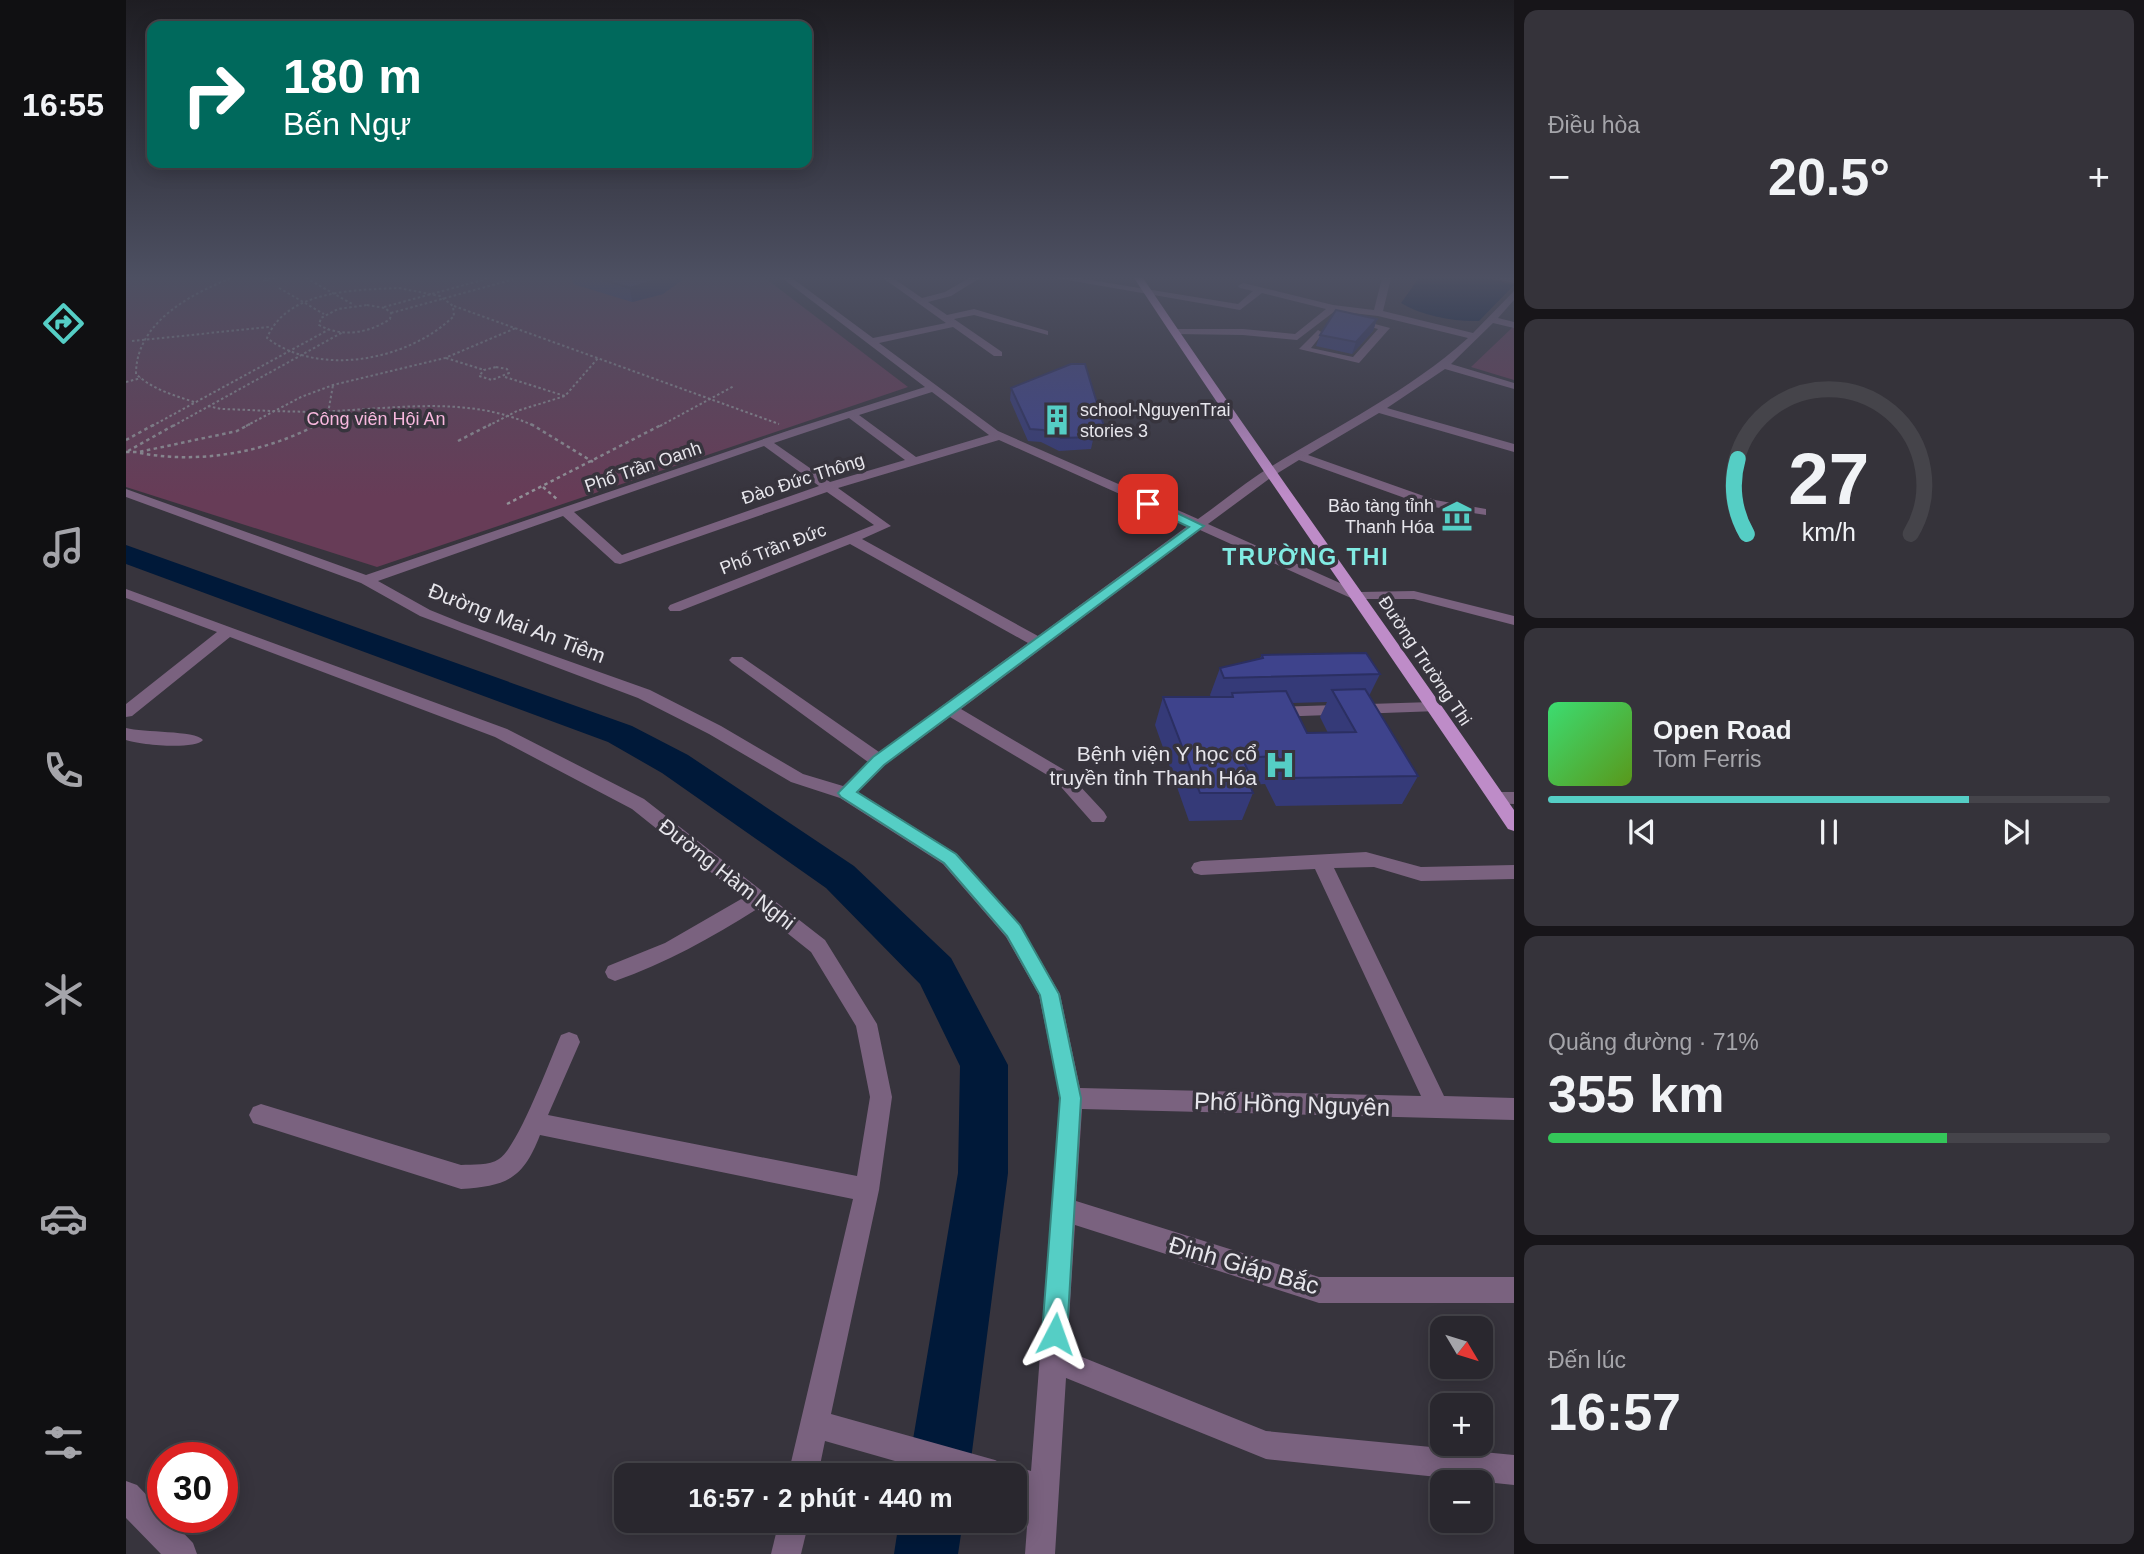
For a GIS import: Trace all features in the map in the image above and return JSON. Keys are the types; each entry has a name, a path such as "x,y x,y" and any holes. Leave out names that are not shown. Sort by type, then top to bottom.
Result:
{"main road":[{"name":"Đường Trường Thi","path":"1187,351 1432,707 1505,798 1514,824"}],"street":[{"path":"881,351 999,436 1358,596 1414,595 1514,621"},
{"path":"993,351 998,354"},
{"path":"1310,351 1350,361 1357,360 1365,351"},
{"path":"846,793 879,761 1269,473 1378,409 1444,365 1460,351"},
{"path":"1444,365 1514,386"},
{"name":"Phố Trần Oanh","path":"366,580 797,431 932,388"},
{"path":"1378,409 1514,448"},
{"path":"850,414 914,461"},
{"name":"Đào Đức Thông","path":"566,512 621,560 831,486 999,436"},
{"path":"765,442 831,486"},
{"path":"1299,456 1432,503 1480,512"},
{"name":"Phố Trần Đức","path":"675,608 884,526 831,486"},
{"name":"Đường Mai An Tiêm","path":"126,493 366,580 425,613 644,694 715,730 797,779 846,793 950,859 1013,930 1049,994 1071,1098 1040,1554"},
{"path":"851,539 1039,643"},
{"name":"Đường Hàm Nghi","path":"126,593 501,733 638,804 818,946 866,1024 881,1097 867,1190 806,1463"},
{"path":"126,712 228,631"},
{"path":"737,660 879,761"},
{"path":"1264,712 1432,707"},
{"path":"950,710 1060,775 1098,817"},
{"path":"126,734 137,738 195,740"},
{"path":"1201,868 1366,859 1389,861 1407,871 1421,874 1514,872"},
{"path":"1321,861 1438,1108"},
{"path":"615,972 643,963 692,941 757,899"},
{"path":"261,1115 461,1177 493,1176 508,1169 524,1149 569,1042"},
{"name":"Phố Hồng Nguyên","path":"1071,1098 1514,1109"},
{"path":"533,1123 867,1190"},
{"name":"Đinh Giáp Bắc","path":"1063,1209 1320,1290 1514,1290"},
{"path":"1053,1359 1266,1445 1514,1470"},
{"path":"815,1423 952,1463"},
{"path":"1027,1484 1044,1489"},
{"path":"126,1496 182,1554"},
{"path":"786,1554 791,1533"}],"path":[{"path":"281,351 300,356 346,359 392,351"},
{"path":"126,440 291,351"},
{"path":"126,452 310,351"},
{"path":"126,452 139,452 230,434 333,385 445,358 463,351"},
{"path":"580,351 797,431"},
{"path":"458,441 527,408 547,404 565,396 599,357"},
{"path":"445,358 484,370 505,368 509,373 505,377"},
{"path":"129,364 151,385 195,402"},
{"path":"484,370 479,374 484,379 505,377 565,396"},
{"path":"126,382 141,378"},
{"path":"139,452 171,459 212,455 300,434 327,419 333,385"},
{"path":"508,504 593,462 734,386"},
{"path":"208,407 330,411 390,405 436,405 510,416 533,426 593,462"}],"green space":[{"name":"Công viên Hội An","path":"126,351 860,351 908,387 377,567 126,487"},
{"path":"1488,351 1514,351 1514,380 1471,367"}],"building":[{"name":"school-NguyenTrai stories 3","path":"1071,364 1085,364 1104,426 1092,427 1094,437 1061,438 1043,430 1030,429 1011,388"},
{"path":"1366,653 1380,674 1224,678 1220,668 1263,658 1262,655"},
{"path":"1365,689 1418,776 1288,778 1277,756 1242,758 1250,775 1246,775 1253,793 1200,793 1163,697 1233,697 1232,693 1286,691 1307,733 1356,732 1332,690"}],"waterway":[{"path":"126,554 620,734 675,764 840,877 936,971 984,1065 983,1173 940,1463"},
{"path":"926,1554 929,1533"}],"place":[{"name":"school-NguyenTrai stories 3","path":"1057,420"},
{"name":"Bảo tàng tỉnh Thanh Hóa","path":"1457,516"},
{"name":"Bệnh viện Y học cổ truyền tỉnh Thanh Hóa","path":"1280,765"}],"district":[{"name":"TRƯỜNG THI","path":"1306,557"}],"route":[{"path":"1055,1334 1071,1098 1049,994 1013,930 950,859 846,793 879,761 1198,526 1148,504"}]}
